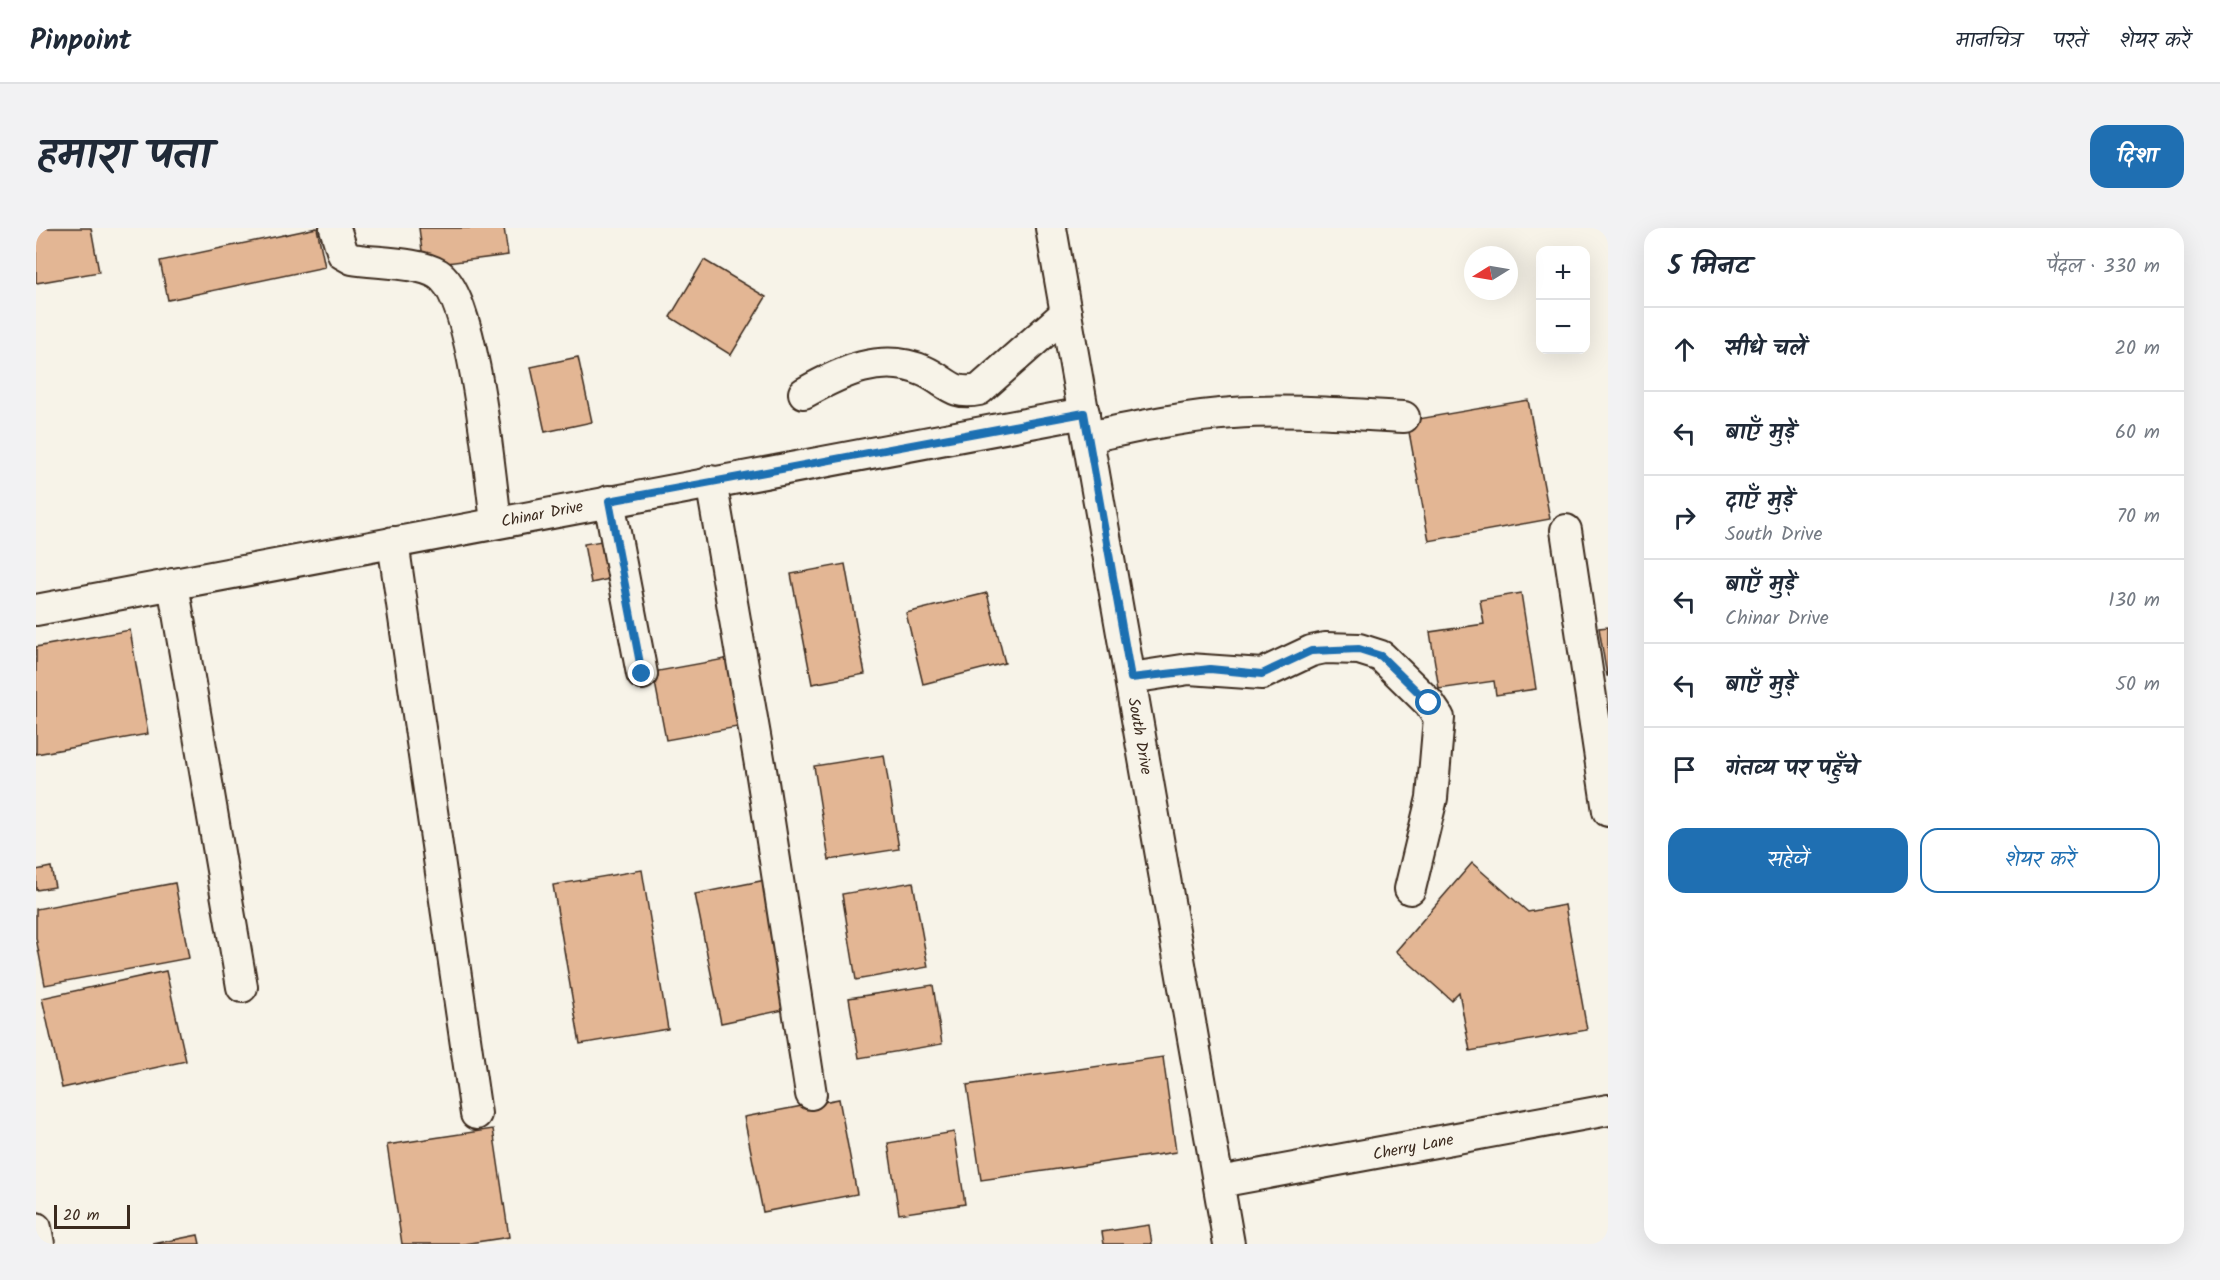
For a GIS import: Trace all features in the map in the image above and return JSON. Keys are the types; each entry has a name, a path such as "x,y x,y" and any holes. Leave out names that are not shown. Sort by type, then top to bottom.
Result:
{"street":[{"path":"335,228 343,254 352,259 417,267 439,274 455,294 467,333 476,377 496,522"},
{"name":"South Drive","path":"1051,228 1229,1244"},
{"path":"804,393 839,373 885,363 906,365 925,371 952,389 964,393 979,390 1066,313"},
{"name":"Chinar Drive","path":"36,610 711,481 1086,425 1160,422 1233,413 1308,412 1404,417"},
{"path":"711,481 812,1094"},
{"path":"609,501 642,674"},
{"path":"1566,530 1608,811"},
{"path":"393,542 476,1114"},
{"path":"173,584 242,987"},
{"path":"1131,678 1210,669 1262,674 1311,651 1325,648 1359,649 1381,656 1429,703 1439,718 1432,798 1410,890"},
{"name":"Cherry Lane","path":"1219,1182 1608,1110"},
{"path":"36,1228 39,1244"}],"building":[{"path":"36,228 91,228 99,272 36,283"},
{"path":"317,228 325,267 168,300 160,261"},
{"path":"419,228 504,228 508,255 424,266"},
{"path":"704,260 766,297 731,355 670,317"},
{"path":"578,357 592,422 545,432 531,367"},
{"path":"1528,400 1550,519 1429,541 1407,421"},
{"path":"607,540 614,578 591,583 584,544"},
{"path":"845,564 865,674 812,684 791,574"},
{"path":"987,593 1005,663 923,684 906,613"},
{"path":"1521,593 1536,689 1496,695 1494,681 1439,689 1430,632 1484,624 1480,600"},
{"path":"1608,627 1608,676 1607,676 1599,628"},
{"path":"130,630 148,734 36,754 36,647"},
{"path":"730,658 743,726 666,740 653,672"},
{"path":"884,755 899,849 829,860 814,766"},
{"path":"1472,863 1528,912 1565,905 1587,1030 1470,1051 1459,992 1451,1000 1396,951"},
{"path":"51,867 55,887 36,890 36,870"},
{"path":"642,870 668,1029 580,1044 553,885"},
{"path":"766,880 793,1008 721,1023 695,894"},
{"path":"913,882 928,967 856,980 842,894"},
{"path":"175,883 189,958 45,985 36,938 36,909"},
{"path":"166,971 186,1061 62,1088 42,998"},
{"path":"933,985 942,1044 859,1058 849,998"},
{"path":"1163,1057 1176,1152 981,1180 967,1085"},
{"path":"839,1099 857,1194 763,1212 744,1117"},
{"path":"493,1129 509,1237 463,1244 402,1244 387,1145"},
{"path":"954,1132 965,1204 899,1214 888,1143"},
{"path":"1149,1225 1152,1244 1104,1244 1102,1232"},
{"path":"198,1235 200,1244 153,1244"}],"route":[{"path":"642,674 609,501 1084,413 1131,678 1189,669 1210,669 1250,675 1262,674 1274,671 1311,651 1325,648 1359,649 1381,656 1429,703"}]}
